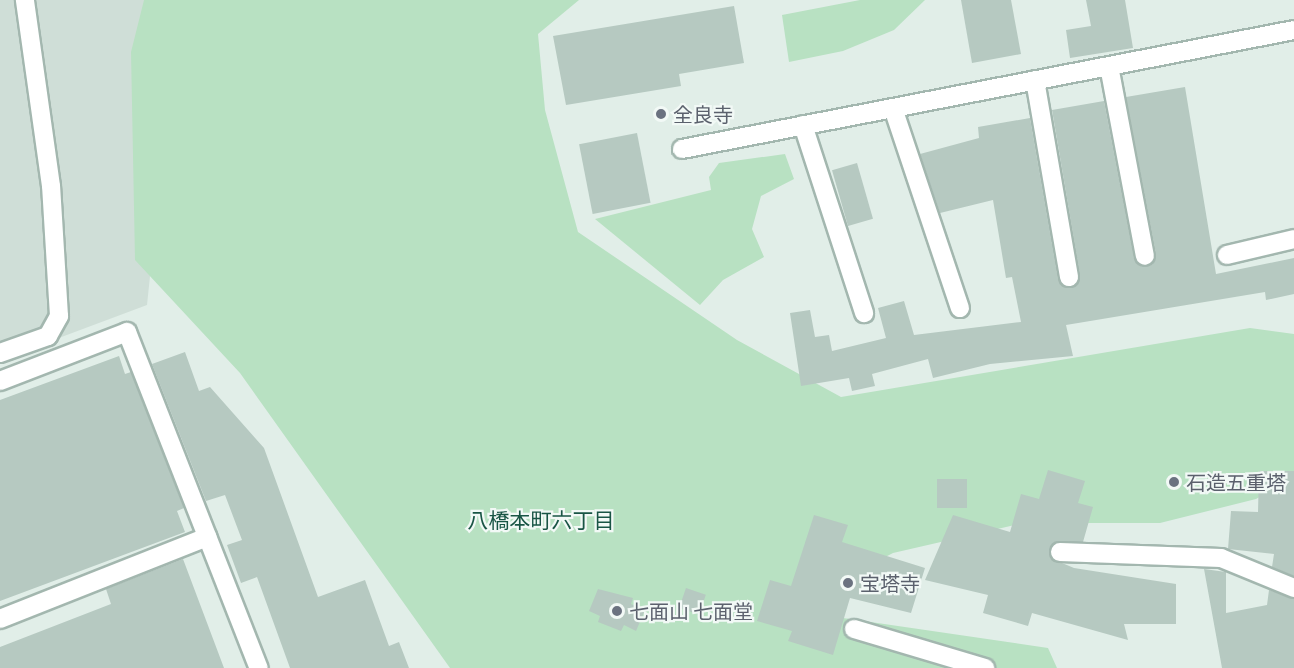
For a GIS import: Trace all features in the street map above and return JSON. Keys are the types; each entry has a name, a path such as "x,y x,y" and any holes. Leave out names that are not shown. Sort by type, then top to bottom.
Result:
{"street":[{"path":"0,353 48,336 59,316 50,174 25,0"},
{"path":"682,149 1294,30"},
{"path":"1108,66 1145,256"},
{"path":"1035,80 1069,277"},
{"path":"893,108 960,308"},
{"path":"803,125 864,313"},
{"path":"1227,255 1294,239"},
{"path":"0,381 127,332 259,668"},
{"path":"0,619 207,537"},
{"path":"1060,552 1221,558 1294,588"},
{"path":"854,629 985,668"}],"shaded area":[{"path":"0,0 179,0 147,305 0,360"}],"green space":[{"path":"144,0 579,0 538,34 545,110 578,232 737,340 841,397 1250,328 1294,334 1294,478 1256,499 1160,523 1023,523 893,553 837,582 843,618 1048,648 1057,668 450,668 240,373 135,260 131,52"},
{"path":"860,0 925,0 894,30 843,51 789,62 782,15"},
{"path":"785,154 794,179 761,196 752,229 764,257 723,280 700,305 595,219 711,190 709,177 719,163"}],"building":[{"path":"961,0 1011,0 1021,54 972,63"},
{"path":"1086,0 1125,0 1133,48 1070,58 1066,30 1091,26"},
{"path":"734,6 744,63 679,74 681,86 566,105 553,36"},
{"path":"1185,87 1216,274 1294,258 1294,294 1266,300 1265,292 1066,325 1073,356 990,364 933,378 928,359 872,374 875,386 852,391 849,378 801,386 790,313 810,310 815,337 829,335 832,351 886,338 878,308 904,301 914,335 1021,322 1012,277 1006,278 993,200 940,213 920,154 979,138 978,127 1030,118 1058,279 1071,288 1080,275 1052,110 1104,101 1134,258 1141,266 1152,265 1156,254 1126,97"},
{"path":"637,133 651,203 593,214 579,144"},
{"path":"857,163 873,219 848,226 832,170"},
{"path":"185,352 199,391 210,387 264,448 318,597 365,580 389,646 399,642 409,668 290,668 257,577 241,583 227,545 242,540 225,495 206,501 152,364"},
{"path":"119,356 125,374 131,372 184,508 177,511 185,532 0,601 0,400"},
{"path":"1048,470 1085,481 1078,503 1093,507 1083,542 1055,542 1050,558 1074,568 1176,584 1176,624 1124,624 1128,640 1032,613 1028,626 983,613 988,595 925,580 953,515 1010,532 1021,494 1039,499"},
{"path":"1259,471 1294,471 1294,576 1272,567 1274,554 1228,549 1231,511 1258,512"},
{"path":"937,479 967,479 967,508 937,508"},
{"name":"宝塔寺","path":"814,515 848,525 842,542 925,568 911,613 850,598 833,655 788,641 792,631 757,621 770,580 791,586"},
{"path":"183,559 224,668 0,668 0,647 111,604 106,589"},
{"path":"1204,569 1226,572 1226,613 1267,605 1269,590 1294,599 1294,668 1222,668"},
{"path":"686,588 706,595 699,615 679,608"},
{"name":"七面山 七面堂","path":"598,589 633,598 631,604 645,610 636,631 624,625 621,631 598,622 600,616 589,611"}],"place":[{"name":"全良寺","path":"661,114"},
{"name":"石造五重塔","path":"1174,482"},
{"name":"宝塔寺","path":"848,583"},
{"name":"七面山 七面堂","path":"617,611"}],"district":[{"name":"八橋本町六丁目","path":"541,520"}]}
